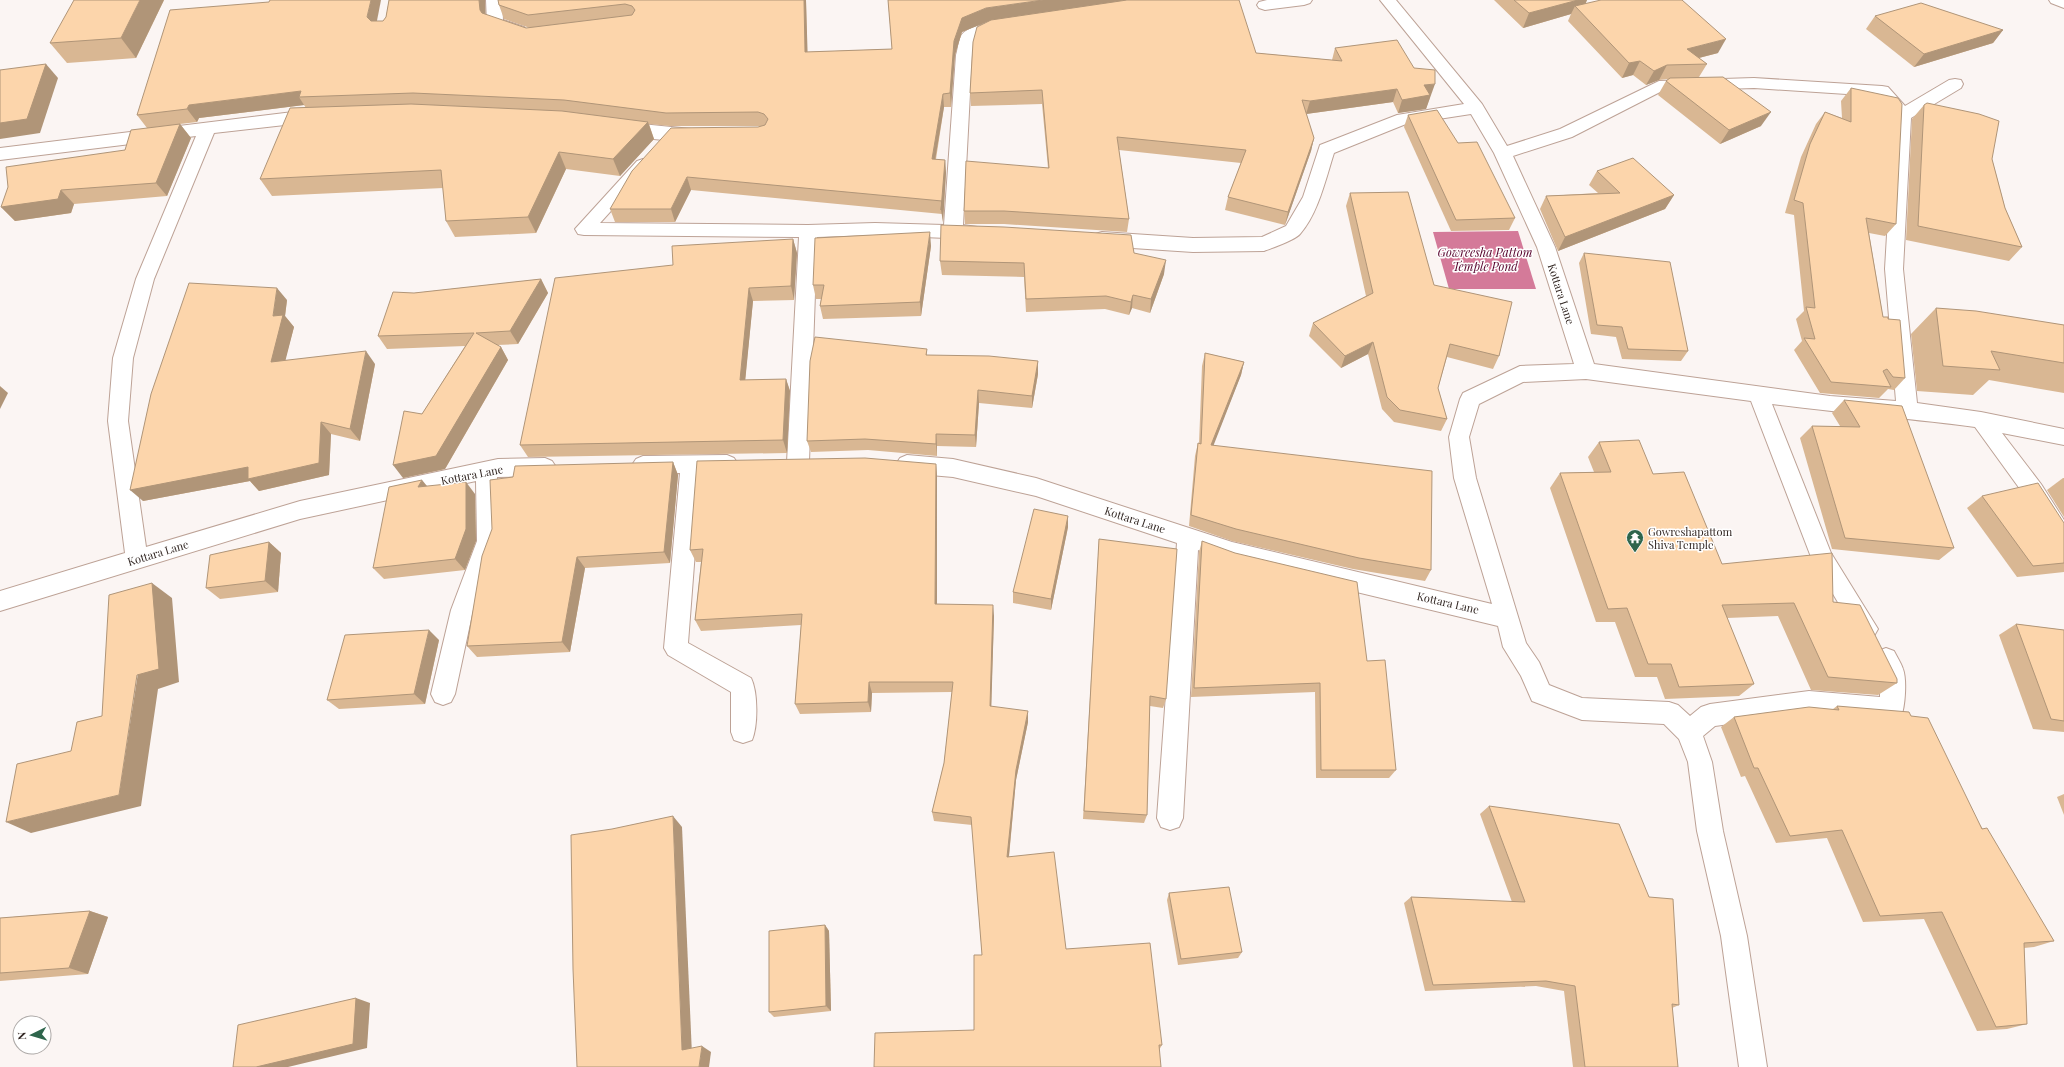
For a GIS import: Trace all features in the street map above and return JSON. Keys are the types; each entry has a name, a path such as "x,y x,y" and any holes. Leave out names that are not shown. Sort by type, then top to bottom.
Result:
{"street":[{"path":"494,0 495,23 532,35"},
{"path":"1264,5 1304,0"},
{"name":"Kottara Lane","path":"1388,0 1476,108 1503,153 1546,247 1586,371"},
{"path":"2057,0 2064,3"},
{"path":"952,232 964,55 969,36 986,28 1016,24"},
{"path":"1503,153 1566,133 1659,86 1754,83 1882,92 1903,115 1894,269 1907,410"},
{"path":"1903,115 1955,84"},
{"path":"1083,238 1193,245 1264,244 1293,231 1312,197 1326,149 1403,119 1476,108"},
{"path":"0,154 294,118 333,117"},
{"path":"608,126 661,144 708,134"},
{"path":"137,559 118,421 123,358 145,279 207,129"},
{"path":"661,144 584,229 808,231 875,229 990,232"},
{"path":"808,231 790,462 821,462"},
{"path":"1753,1067 1734,936 1710,831 1700,762 1689,732 1670,713 1582,709 1540,694 1531,670 1515,647 1508,618 1465,478 1459,437 1470,398 1520,374 1586,371 1830,404 1907,410 1981,420 2064,437"},
{"path":"1689,732 1710,715 1809,702 1892,709 1892,670 1822,557 1758,394"},
{"path":"1981,420 2033,490 2064,539"},
{"path":"622,466 744,463"},
{"name":"Kottara Lane","path":"891,463 953,468 1036,487 1232,552 1508,618"},
{"path":"691,465 676,648 743,686 743,732"},
{"name":"Kottara Lane","path":"0,601 300,510 498,468 567,467"},
{"path":"443,694 462,610 488,541 486,471"},
{"path":"1170,818 1188,537"}],"water":[{"name":"Gowreesha Pattom Temple Pond","path":"1518,231 1536,289 1449,289 1433,232"}],"building":[{"path":"74,0 140,0 121,38 50,43"},
{"path":"270,0 371,0 367,17 371,21 383,21 386,17 389,0 479,0 480,10 482,13 526,28 632,15 635,10 632,6 625,4 528,15 499,5 498,0 804,0 805,52 892,49 888,0 1043,0 986,8 962,18 954,41 950,93 943,94 932,159 945,160 942,201 687,177 671,209 610,209 632,171 671,128 758,127 765,125 768,119 764,114 758,112 666,113 564,100 413,93 299,97 301,91 189,105 187,109 137,115 170,10 269,2"},
{"path":"1127,0 1239,0 1256,53 1342,61 1335,48 1397,40 1414,68 1435,70 1435,84 1424,85 1430,95 1402,100 1397,89 1310,101 1302,100 1314,138 1288,212 1228,197 1246,150 1117,137 1129,219 1004,211 964,211 966,161 1049,168 1042,90 970,93 973,42 977,27 991,20"},
{"path":"1514,0 1578,0 1529,13"},
{"path":"1601,0 1682,0 1726,39 1687,49 1707,64 1667,65 1654,71 1640,61 1629,63 1575,6"},
{"path":"1921,3 2003,30 1924,54 1875,16"},
{"path":"46,64 27,119 0,123 0,70"},
{"path":"1723,77 1771,112 1729,130 1666,81 1670,78"},
{"path":"1851,88 1898,98 1902,104 1896,224 1866,218 1883,317 1900,320 1905,378 1893,377 1887,369 1883,371 1891,387 1831,382 1804,338 1815,339 1806,307 1815,308 1803,203 1794,200 1810,144 1825,112 1851,122"},
{"path":"1927,103 1979,114 1999,121 1992,159 2005,208 2022,247 1918,226 1924,105"},
{"path":"411,104 562,111 648,122 613,159 559,152 528,217 446,221 441,170 260,179 290,108"},
{"path":"1437,110 1458,143 1477,142 1515,218 1456,220 1408,115"},
{"path":"180,124 156,183 61,190 58,199 1,207 8,187 6,167 125,150 131,130"},
{"path":"1633,158 1674,195 1565,237 1546,196 1620,193 1597,171"},
{"path":"1408,192 1434,285 1512,302 1499,356 1450,344 1438,388 1447,419 1400,410 1387,397 1373,342 1345,356 1313,323 1373,293 1350,193"},
{"path":"941,225 1004,227 1131,235 1134,253 1166,260 1151,299 1133,295 1131,302 1106,296 1026,299 1024,263 940,261"},
{"path":"930,232 920,302 820,306 824,285 813,285 815,238"},
{"path":"793,239 791,286 749,288 740,380 786,379 783,440 520,445 555,278 673,265 672,246"},
{"path":"1584,253 1670,262 1688,351 1628,349 1622,327 1597,325"},
{"path":"541,279 510,331 476,333 501,347 436,456 393,465 404,411 422,414 474,333 378,336 393,292 414,293"},
{"path":"189,283 277,288 273,316 283,315 271,362 366,351 350,429 321,422 319,463 248,479 248,467 130,490 151,394"},
{"path":"1936,308 1976,311 2064,325 2064,363 1991,351 2000,370 1943,366"},
{"path":"815,337 927,349 926,355 989,356 1038,361 1032,396 978,390 975,435 936,434 936,444 865,439 807,441 810,361"},
{"path":"1205,353 1244,362 1211,445 1432,471 1431,570 1359,558 1236,529 1191,515 1198,443 1201,444"},
{"path":"1844,400 1902,406 1954,548 1845,538 1812,426 1860,427"},
{"path":"1639,440 1653,474 1684,472 1722,564 1832,553 1833,602 1860,605 1897,679 1897,683 1828,677 1794,603 1722,605 1754,684 1679,687 1671,664 1648,664 1627,608 1608,609 1560,473 1611,472 1599,442"},
{"path":"865,458 936,464 935,604 993,605 990,706 1028,711 1016,770 1007,857 1054,852 1066,949 1150,943 1162,1045 1159,1045 1161,1067 874,1067 875,1033 974,1030 974,955 982,955 971,817 932,812 944,763 953,682 869,682 868,702 795,704 802,614 695,620 703,549 690,550 697,461"},
{"path":"673,462 664,552 577,557 562,642 467,646 482,556 492,529 490,480 513,477 515,466"},
{"path":"422,480 418,487 466,482 466,529 455,559 373,568 389,487"},
{"path":"2038,483 2064,523 2064,563 2033,566 1982,496"},
{"path":"1034,509 1068,516 1051,599 1013,592"},
{"path":"1099,539 1177,549 1166,699 1150,696 1147,815 1084,811"},
{"path":"1202,541 1235,553 1357,582 1367,661 1385,660 1396,770 1321,770 1320,683 1194,688"},
{"path":"269,542 265,581 206,588 210,555"},
{"path":"152,583 159,669 137,675 119,795 6,822 17,764 71,751 77,722 102,716 109,595"},
{"path":"2016,624 2064,630 2064,721 2051,719"},
{"path":"429,630 414,694 327,700 345,635"},
{"path":"1837,706 1909,712 1911,716 1928,718 1982,829 1987,828 2054,941 2024,943 2027,1024 1996,1027 1942,912 1880,916 1842,830 1790,836 1758,768 1754,768 1734,717 1809,707 1839,710"},
{"path":"1489,806 1619,824 1649,897 1673,899 1679,1005 1672,1004 1678,1067 1585,1067 1575,986 1546,981 1433,985 1411,897 1525,902"},
{"path":"673,816 682,1050 702,1046 699,1067 577,1067 573,969 571,835 612,829"},
{"path":"1229,887 1242,952 1181,959 1169,893"},
{"path":"90,911 69,968 0,973 0,918"},
{"path":"825,925 826,1006 769,1012 769,931"},
{"path":"356,998 353,1044 256,1067 233,1067 238,1025"}],"place":[{"name":"Gowreshapattom Shiva Temple","path":"1635,553"}]}
